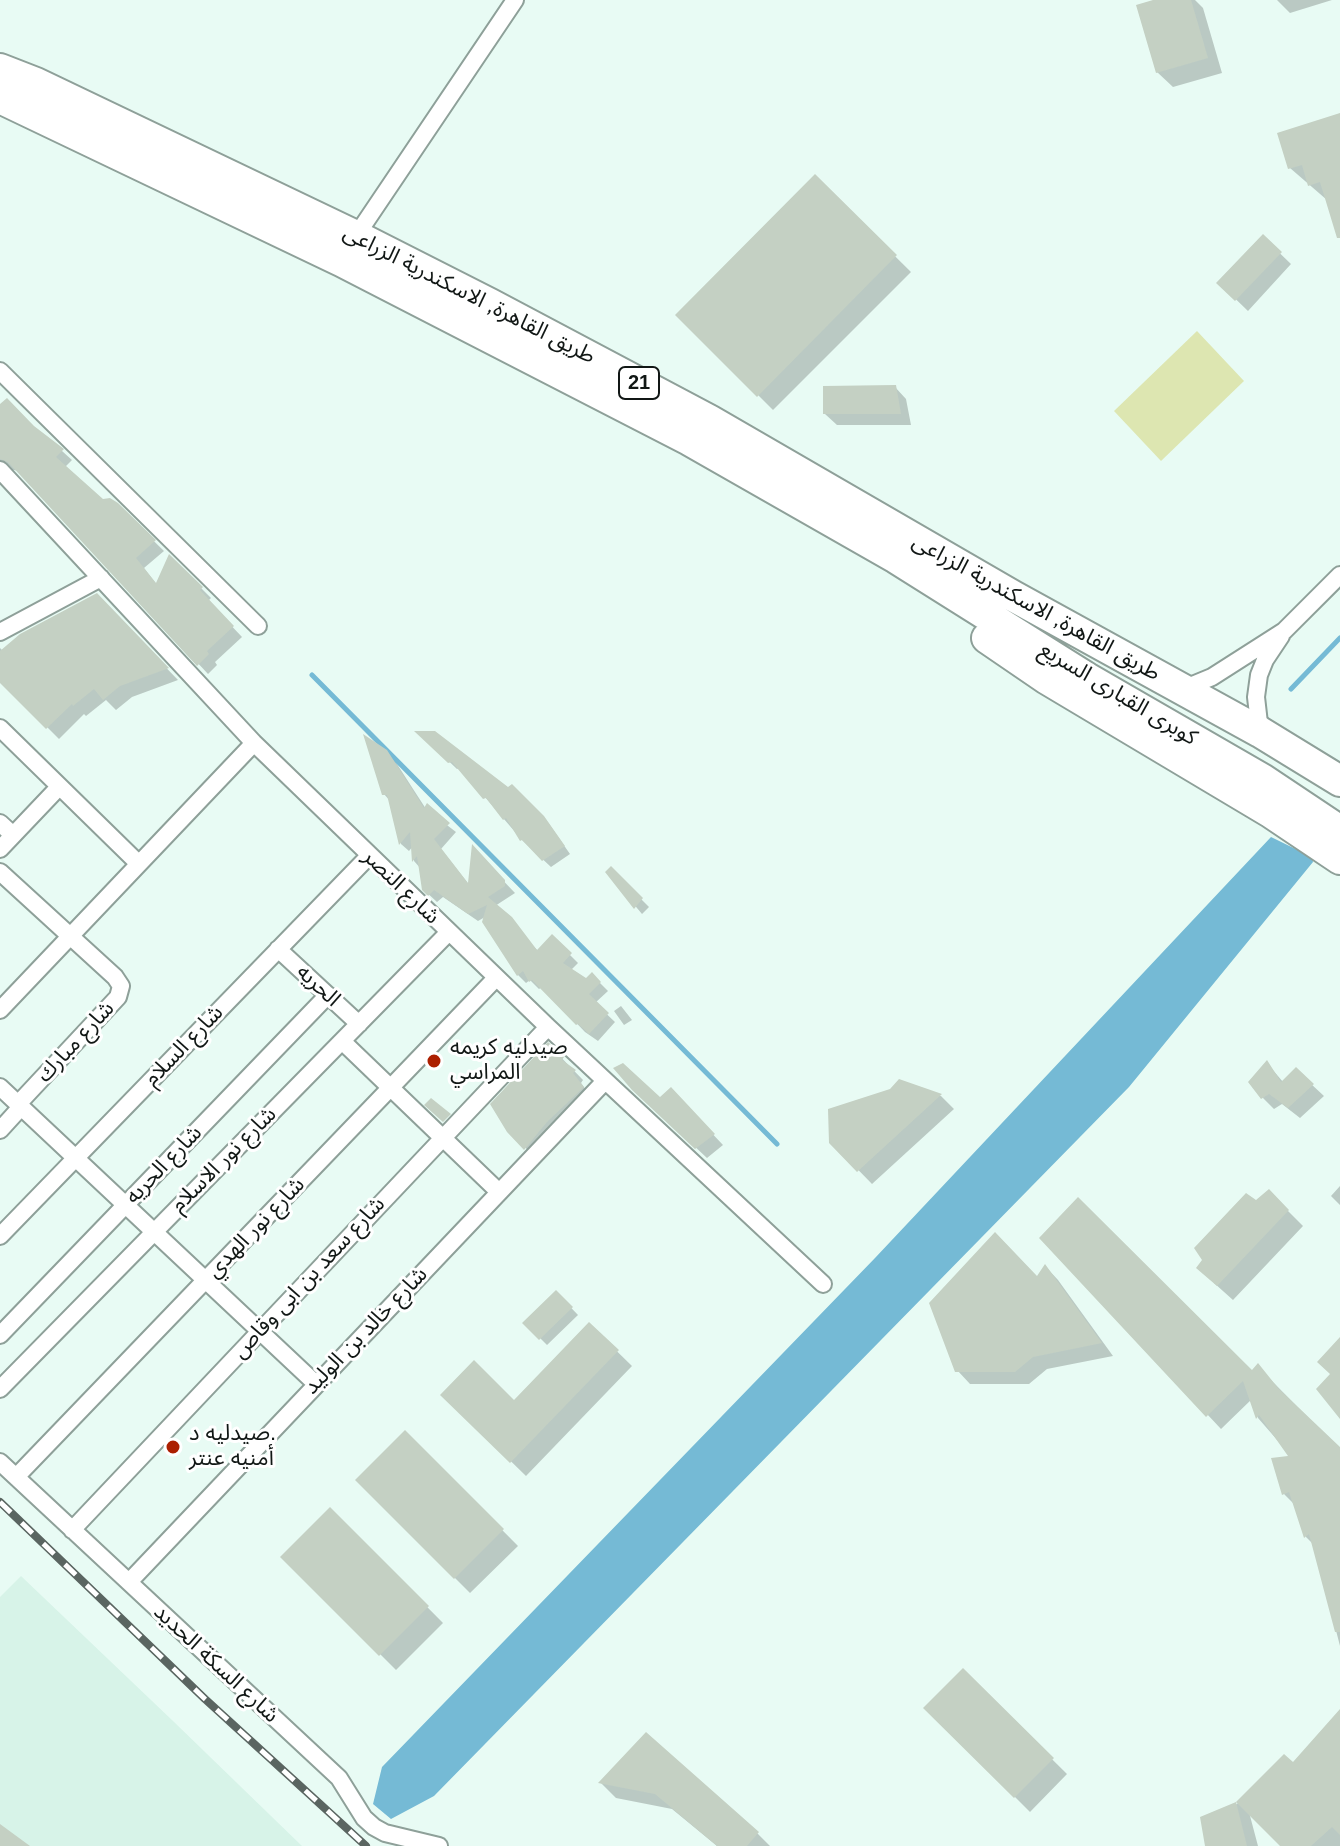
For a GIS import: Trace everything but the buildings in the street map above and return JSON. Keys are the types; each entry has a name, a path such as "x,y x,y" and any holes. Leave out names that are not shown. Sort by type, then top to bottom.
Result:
{"highway":[{"name":"طريق القاهرة, الاسكندرية الزراعى","path":"0,69 36,83 356,236 504,311 709,420 1013,596 1260,732"},
{"name":"طريق القاهرة, الاسكندرية الزراعى","path":"0,98 341,261 689,440 896,558"},
{"name":"كوبرى القبارى السريع","path":"896,558 1087,678 1262,779 1340,831"},
{"path":"896,558 914,581 937,602 1047,679 1270,812 1340,859"},
{"path":"1260,732 1340,781"}],"street":[{"path":"356,236 515,0"},
{"path":"0,371 258,626"},
{"name":"شارع النصر","path":"0,470 254,743 496,978 823,1284"},
{"path":"1260,732 1256,697 1265,660 1284,631 1340,575"},
{"path":"0,632 101,578"},
{"path":"1181,689 1212,677 1284,631"},
{"path":"0,728 138,863"},
{"path":"0,1010 254,743"},
{"path":"0,849 59,787"},
{"path":"0,823 13,835"},
{"name":"شارع السلام","path":"0,1236 369,856"},
{"path":"0,872 69,935"},
{"name":"شارع نور الاسلام","path":"0,1389 449,932"},
{"name":"شارع مبارك","path":"0,1130 118,997 121,986 115,977 69,935"},
{"name":"الحريه","path":"278,949 359,1024"},
{"name":"شارع نور الهدي","path":"16,1477 496,978"},
{"name":"شارع الحريه","path":"0,1335 328,995"},
{"name":"شارع سعد بن ابى وقاص","path":"72,1530 548,1027"},
{"path":"342,1041 498,1191"},
{"name":"شارع خالد بن الوليد","path":"129,1582 605,1081"},
{"path":"0,1087 315,1383"},
{"name":"شارع السكة الحديد","path":"0,1462 339,1778 364,1818 374,1827 385,1833 417,1838 439,1846"}],"shaded area":[{"path":"21,1576 302,1846 0,1846 0,1597"}],"green space":[{"path":"1197,331 1244,381 1161,461 1114,411"}],"water":[{"path":"1271,837 1312,857 1313,862 1129,1087 434,1796 391,1819 373,1804 382,1767 875,1258"}],"waterway":[{"path":"1291,689 1340,638"},
{"path":"312,675 777,1144"}],"railway":[{"path":"0,1502 205,1699 366,1846"}],"place":[{"name":"صيدليه كريمه المراسي","path":"434,1061"},
{"name":"صيدليه د. أمنيه عنتر","path":"173,1447"}]}
